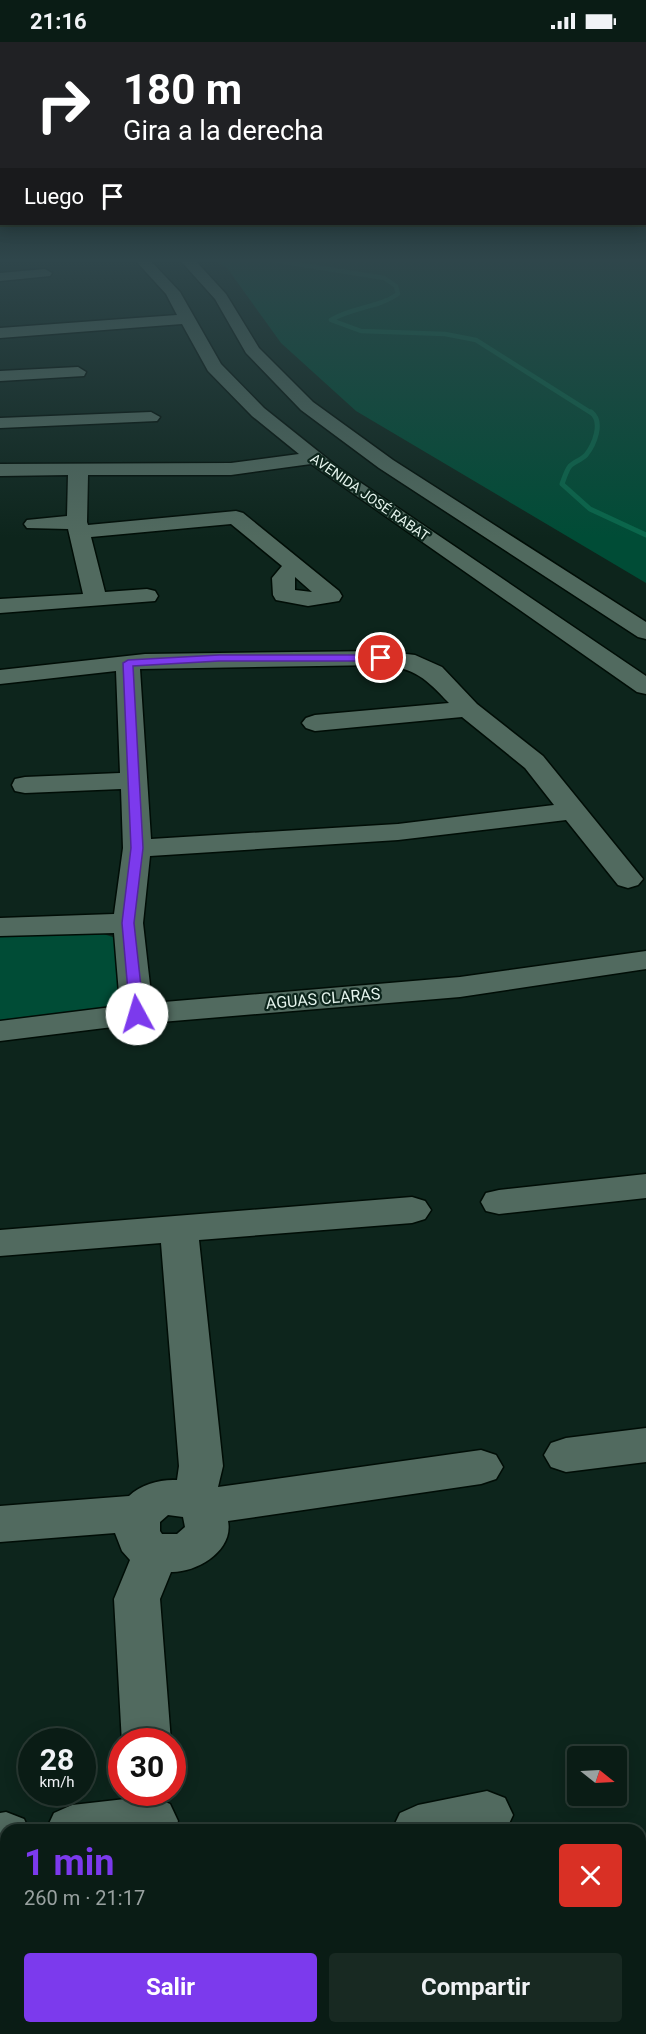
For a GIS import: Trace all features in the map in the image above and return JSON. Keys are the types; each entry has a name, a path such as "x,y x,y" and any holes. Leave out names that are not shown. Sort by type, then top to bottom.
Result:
{"street":[{"path":"203,352 231,354 242,352"},
{"name":"AVENIDA JOSÉ RABAT","path":"203,352 242,398 332,472 646,687"},
{"path":"254,352 299,399 386,464 646,632"},
{"path":"0,376 78,372"},
{"path":"0,423 151,417"},
{"path":"0,470 231,470 308,453"},
{"path":"332,472 352,464 386,464"},
{"path":"78,471 80,527 96,600"},
{"path":"34,524 80,527 236,517 294,565"},
{"path":"0,606 147,596"},
{"path":"0,677 128,663 219,658 396,658 419,664 433,672 468,709 534,762 628,879"},
{"path":"128,663 137,848 128,923 137,1014"},
{"path":"315,723 468,709"},
{"path":"25,785 133,780"},
{"path":"137,848 398,832 573,811"},
{"path":"0,927 128,923"},
{"name":"AGUAS CLARAS","path":"0,1032 137,1014 460,987 646,960"},
{"path":"499,1202 646,1186"},
{"path":"0,1243 179,1231 412,1210"},
{"path":"0,1524 147,1533 174,1555 192,1549 205,1536 209,1521 196,1502 201,1466 179,1231"},
{"path":"566,1455 646,1445"},
{"path":"196,1502 481,1467"},
{"path":"145,1728 137,1599 147,1533"},
{"path":"104,1824 151,1815"},
{"path":"446,1824 487,1815"}],"green space":[{"path":"291,352 646,352 646,583 356,411"},
{"path":"97,932 116,938 124,992 116,1004 91,1011 0,1020 0,935"}],"waterway":[{"path":"495,352 593,414"},
{"path":"593,414 597,422 595,440 586,455 570,466 562,484 590,509 646,535"}],"route":[{"path":"137,1014 128,923 137,848 128,663 219,658 381,658"}]}
